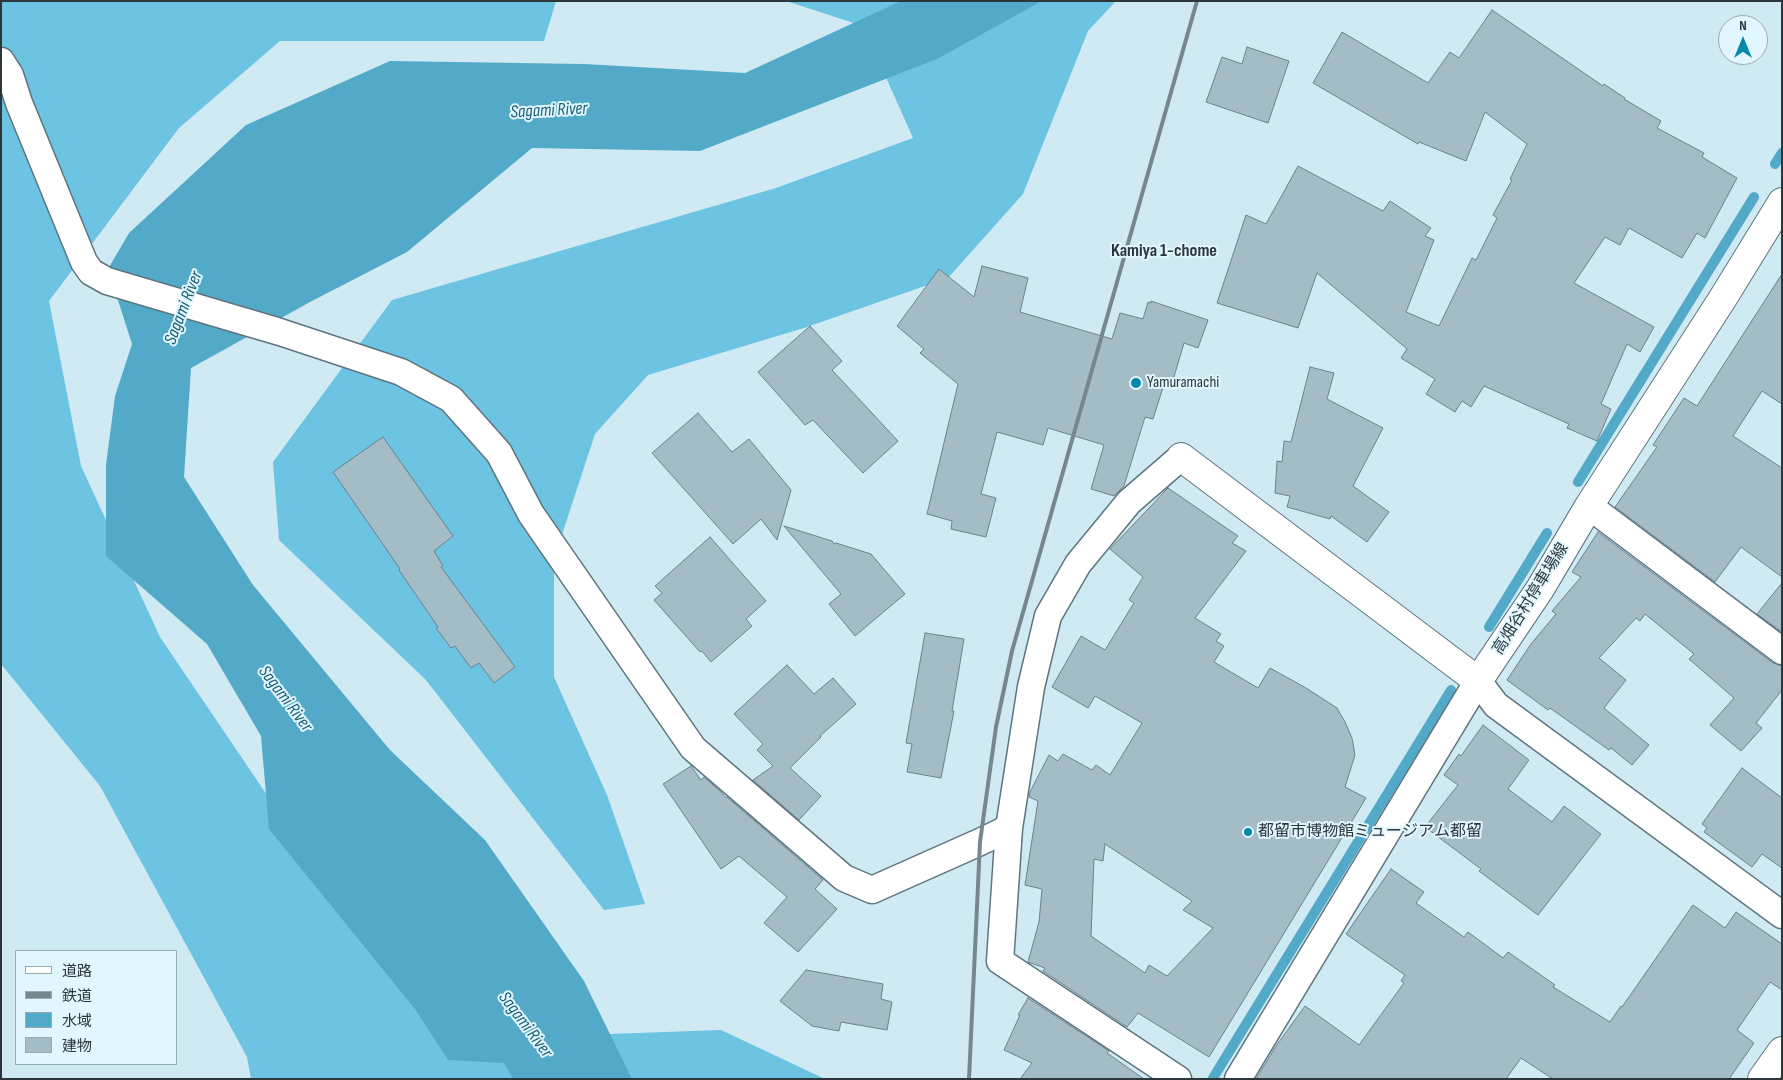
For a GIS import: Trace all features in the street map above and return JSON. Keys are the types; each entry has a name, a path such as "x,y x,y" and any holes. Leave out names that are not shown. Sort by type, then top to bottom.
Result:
{"main road":[{"name":"高畑谷村停車場線","path":"1478,681 1540,589 1589,506 1723,298 1782,202"},
{"path":"1181,458 1478,681"},
{"path":"1762,1079 1782,1051"}],"street":[{"path":"1,61 10,75 19,102 84,262 91,272 107,281 280,332 401,372 451,399 499,453 531,514 693,748 844,878 872,890 1008,828"},
{"path":"1178,1079 1000,960 1008,828 1031,687 1048,616 1078,564 1129,502 1181,458"},
{"path":"1589,506 1782,651"},
{"path":"1238,1079 1478,681 1496,705 1782,915"}],"shaded area":[{"path":"1,1 556,1 544,41 280,41 179,128 49,301 81,466 160,637 334,894 498,1038 721,1030 825,1079 251,1079 247,1057 100,786 1,664"},
{"path":"786,1 1116,1 1088,31 1023,194 948,278 804,328 648,375 595,434 554,559 554,677 607,795 645,904 604,910 426,680 279,540 273,462 392,300 776,188 913,138 863,26"}],"water":[{"name":"Sagami River","path":"901,1 1042,1 937,59 700,151 532,148 407,252 310,302 191,368 184,477 253,585 390,750 485,840 584,981 632,1079 513,1079 504,1063 448,1060 415,1009 269,829 261,736 207,644 106,556 106,465 115,396 132,344 108,269 129,233 246,125 390,61 584,64 745,73"}],"building":[{"path":"1492,10 1603,86 1604,84 1624,99 1661,121 1657,128 1704,153 1702,157 1737,178 1705,238 1697,233 1682,258 1629,228 1620,245 1605,237 1574,283 1654,327 1640,352 1627,344 1601,404 1611,409 1597,441 1567,428 1569,424 1484,386 1471,407 1462,401 1455,412 1426,394 1435,379 1401,358 1407,349 1317,273 1298,328 1217,303 1246,215 1266,224 1298,166 1383,211 1390,201 1431,228 1425,236 1434,240 1406,312 1439,326 1472,258 1476,260 1497,218 1493,215 1512,180 1510,179 1527,144 1485,112 1466,161 1419,142 1418,144 1313,83 1342,32 1428,83 1450,52 1459,58"},
{"path":"1247,47 1289,61 1268,123 1206,102 1222,57 1242,64"},
{"path":"982,266 1028,278 1020,312 1112,339 1120,313 1143,319 1148,302 1151,303 1151,301 1208,320 1198,348 1184,343 1173,380 1166,378 1153,419 1145,417 1124,486 1114,496 1091,489 1104,445 1048,428 1043,445 997,432 981,494 996,498 986,537 951,529 952,521 927,514 958,384 920,353 924,349 897,326 939,269 974,297"},
{"path":"1782,274 1782,404 1762,391 1733,436 1782,468 1782,577 1741,547 1715,582 1615,507 1657,447 1653,445 1684,398 1697,406"},
{"path":"810,326 842,361 832,370 898,441 863,473 813,420 805,425 758,372"},
{"path":"1310,367 1334,373 1327,399 1383,428 1353,486 1389,512 1367,542 1331,516 1330,519 1287,507 1290,496 1275,493 1277,461 1282,462 1284,441 1291,442"},
{"path":"698,413 732,452 749,439 791,490 777,540 761,519 733,544 652,453"},
{"path":"383,437 453,536 434,551 443,566 441,567 515,667 494,683 479,663 471,668 455,646 451,648 436,628 438,627 400,569 333,472"},
{"path":"1168,488 1238,536 1232,543 1246,551 1195,618 1221,634 1216,641 1224,646 1214,662 1258,688 1270,668 1337,708 1352,738 1355,755 1345,787 1366,798 1209,1057 1138,1013 1127,1027 1043,971 1045,968 1028,962 1039,922 1042,889 1025,885 1038,801 1029,797 1030,792 1049,755 1058,761 1063,754 1092,770 1096,765 1110,775 1142,723 1095,696 1088,708 1052,687 1081,636 1105,650 1134,603 1129,600 1143,577 1110,549","holes":["1105,844 1192,901 1183,910 1213,928 1167,976 1149,965 1145,973 1091,936 1094,859 1103,861"]},
{"path":"784,526 832,541 834,544 871,554 905,594 855,636 829,604 841,594"},
{"path":"1598,532 1773,663 1782,666 1782,690 1756,723 1762,728 1741,751 1710,725 1734,698 1689,659 1694,654 1645,614 1640,621 1636,618 1599,658 1626,680 1604,708 1649,745 1632,765 1611,748 1609,750 1550,708 1548,710 1507,680 1531,644 1556,614 1552,611 1581,577 1572,572"},
{"path":"710,537 766,601 746,619 752,626 711,662 654,600 662,593 655,586"},
{"path":"1782,583 1782,632 1757,614"},
{"path":"925,633 964,639 952,711 954,711 941,778 907,772 912,744 906,743"},
{"path":"787,665 814,694 833,678 856,704 820,736 790,768 821,796 799,820 753,780 773,766 757,750 763,744 734,714"},
{"path":"1483,725 1529,760 1508,789 1552,822 1564,806 1601,834 1538,915 1479,871 1481,869 1425,827 1458,785 1444,775 1459,754 1461,756"},
{"path":"691,766 701,780 704,777 823,880 815,889 837,909 798,952 764,923 787,897 739,856 721,869 663,784"},
{"path":"1742,768 1782,798 1782,868 1762,854 1752,867 1704,832 1707,828 1702,824"},
{"path":"1391,869 1424,892 1416,903 1464,937 1468,932 1503,958 1508,952 1555,985 1553,987 1610,1022 1693,905 1725,928 1736,912 1782,944 1782,990 1770,982 1737,1030 1754,1043 1729,1079 1553,1079 1521,1058 1506,1079 1256,1079 1276,1046 1305,1006 1359,1045 1404,983 1401,981 1405,975 1346,934"},
{"path":"806,970 883,984 881,999 892,1002 887,1030 841,1022 839,1031 812,1026 780,1001"},
{"path":"1028,998 1109,1051 1107,1053 1144,1079 1020,1079 1032,1063 1004,1050 1020,1015 1018,1015"}],"waterway":[{"path":"1775,164 1782,153"},
{"path":"1578,482 1754,197"},
{"path":"1489,627 1547,533"},
{"path":"1213,1078 1451,690"}],"railway":[{"path":"969,1079 980,842 996,727 1012,651 1197,1"}],"place":[{"name":"Yamuramachi","path":"1136,383"},
{"name":"都留市博物館ミュージアム都留","path":"1248,832"}],"district":[{"name":"Kamiya 1-chome","path":"1164,251"}]}
